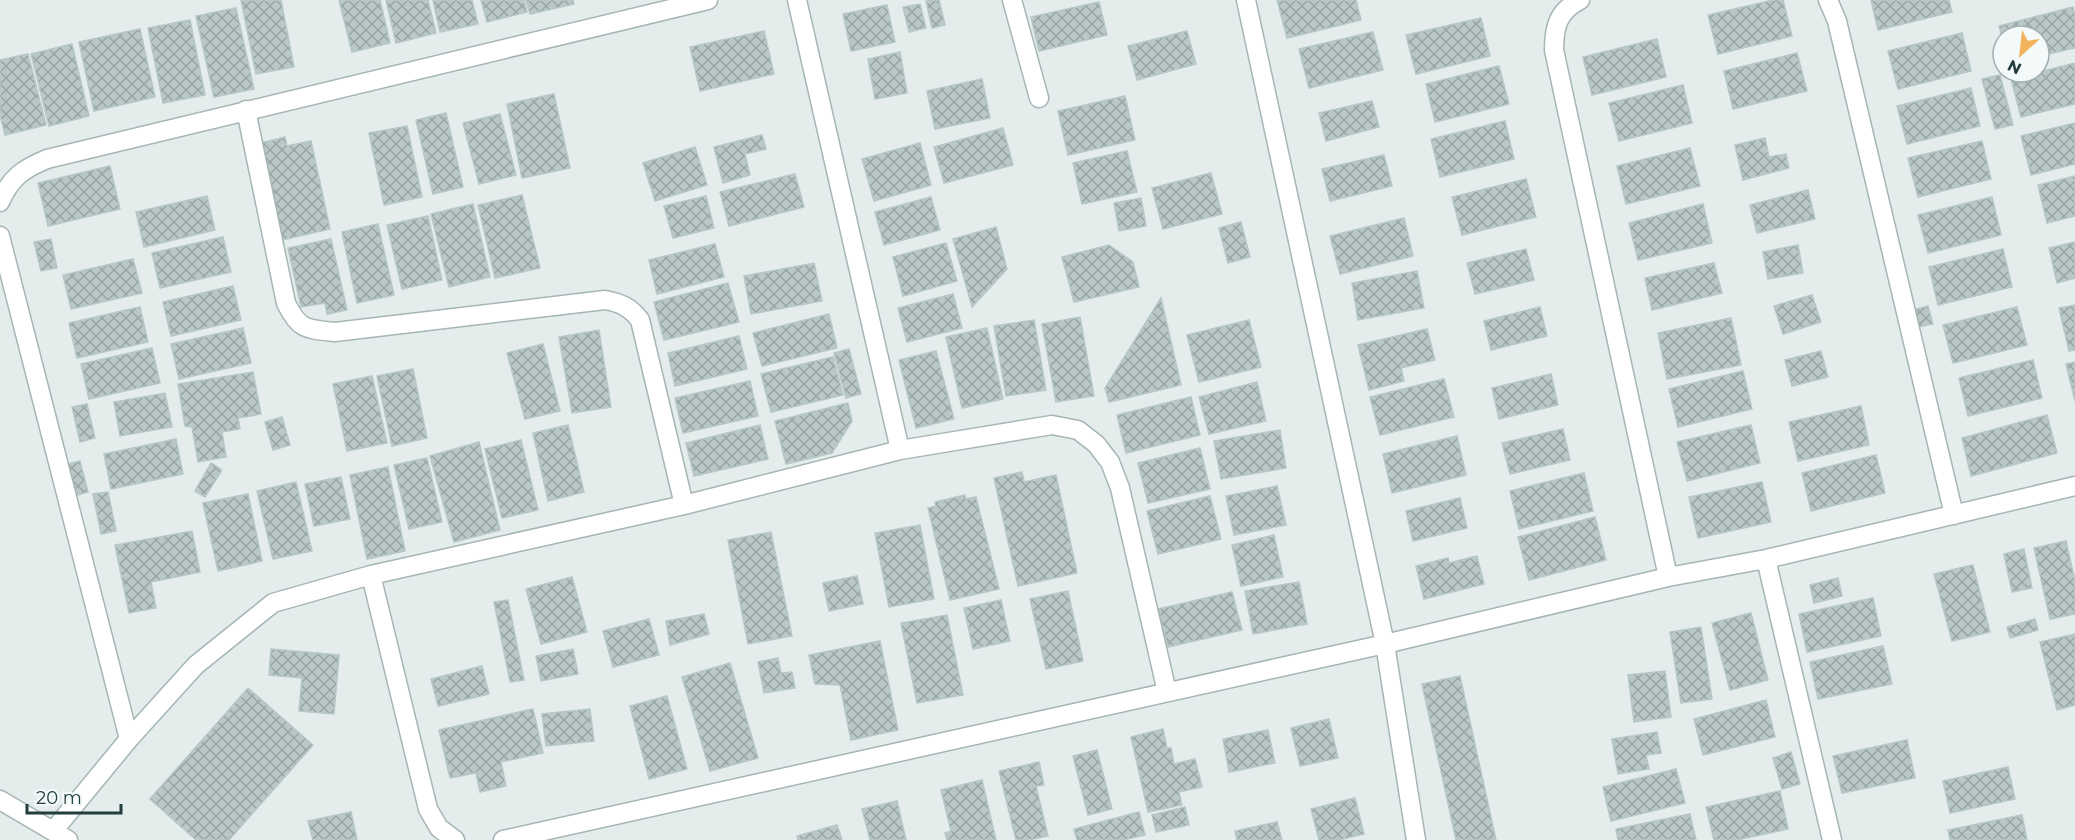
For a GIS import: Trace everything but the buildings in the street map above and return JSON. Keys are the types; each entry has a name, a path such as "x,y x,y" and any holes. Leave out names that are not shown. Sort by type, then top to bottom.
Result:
{"street":[{"path":"0,202 5,190 24,169 47,159 708,0"},
{"path":"797,0 900,450"},
{"path":"1012,0 1039,98"},
{"path":"1245,0 1385,644 1416,840"},
{"path":"1580,0 1561,15 1554,31 1554,50 1668,578"},
{"path":"1828,0 1837,21 1954,515"},
{"path":"246,110 285,303 294,319 308,329 335,332 605,300 621,303 632,309 640,320 684,505"},
{"path":"0,236 129,739"},
{"path":"0,800 61,835 129,739 196,665 273,603 371,575 684,505 900,450 1052,425 1078,430 1096,444 1110,462 1120,488 1167,692"},
{"path":"503,840 1385,644 1668,578 1766,559 2075,486"},
{"path":"1766,559 1832,840"},
{"path":"371,575 428,809 439,828 455,840"}]}
